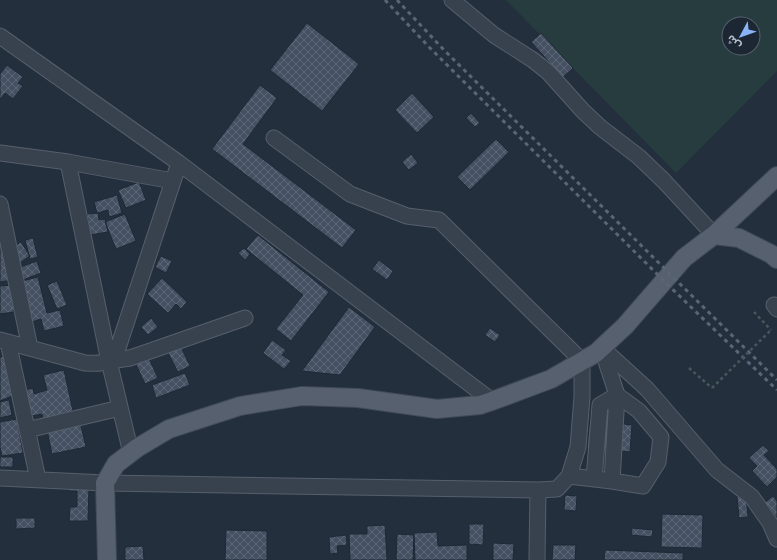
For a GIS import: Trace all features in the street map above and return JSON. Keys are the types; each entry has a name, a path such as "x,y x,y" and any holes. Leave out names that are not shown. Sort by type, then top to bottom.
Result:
{"main road":[{"path":"107,560 105,483 116,464 169,429 240,406 302,396 358,398 437,409 480,405 551,380 582,362 602,348 625,326 684,258 714,235 777,176"},
{"path":"714,235 739,238 771,254 777,259"}],"street":[{"path":"452,0 494,35 533,60 548,72 583,112 639,157 664,181 714,235"},
{"path":"0,36 179,163 492,401"},
{"path":"0,478 105,483 538,490 557,489 569,476 578,447 582,397 582,362 439,220 407,216 350,194 274,138"},
{"path":"0,153 68,162 173,181"},
{"path":"68,162 109,361 131,453"},
{"path":"109,361 116,354 179,163"},
{"path":"0,204 30,348"},
{"path":"38,479 4,341 85,363 98,364 130,358 245,318"},
{"path":"602,348 617,395 612,481"},
{"path":"602,348 647,390 717,470 752,496 770,524 777,539"},
{"path":"569,476 643,486 658,462 661,438 639,411 617,395"},
{"path":"594,479 600,405 617,395"},
{"path":"27,430 120,408"},
{"path":"537,560 538,490"}],"path":[{"path":"690,368 712,388 771,330 754,312"}],"green space":[{"path":"506,0 777,0 777,71 676,173"}],"building":[{"path":"307,23 359,64 322,111 270,70"},
{"path":"541,33 573,68 563,77 531,42"},
{"path":"7,65 23,77 18,83 23,86 13,99 5,93 0,100 0,74"},
{"path":"260,85 277,98 243,144 356,230 342,248 212,149"},
{"path":"412,93 434,117 417,133 395,110"},
{"path":"471,113 480,123 475,127 466,118"},
{"path":"496,139 509,152 470,190 457,177"},
{"path":"411,154 418,163 409,170 402,162"},
{"path":"139,182 146,200 126,208 118,190"},
{"path":"117,195 122,213 109,217 108,210 97,213 94,202"},
{"path":"0,213 13,280 0,282"},
{"path":"98,213 99,220 105,219 108,232 84,236 83,227 89,226 87,214"},
{"path":"125,214 136,241 116,249 105,222"},
{"path":"258,235 329,292 291,341 276,329 303,295 246,249"},
{"path":"33,238 38,257 30,259 25,240"},
{"path":"21,242 30,256 18,264 9,249"},
{"path":"244,248 250,254 245,260 238,253"},
{"path":"161,256 172,261 166,273 155,267"},
{"path":"379,260 393,271 387,280 372,269"},
{"path":"37,261 41,273 20,281 15,269"},
{"path":"38,277 47,313 60,310 64,326 44,331 41,319 29,323 18,282"},
{"path":"162,278 187,302 181,309 176,304 168,313 147,294"},
{"path":"57,281 67,305 57,309 47,285"},
{"path":"12,285 14,312 0,314 0,286"},
{"path":"349,307 375,327 340,375 302,371"},
{"path":"151,318 158,327 148,335 141,327"},
{"path":"490,328 500,335 495,342 485,335"},
{"path":"272,340 286,350 282,355 291,361 284,369 263,353"},
{"path":"181,347 190,366 178,372 168,353"},
{"path":"146,352 158,378 145,384 133,358"},
{"path":"9,355 14,377 8,378 12,396 0,401 0,357"},
{"path":"64,370 73,411 43,419 42,414 32,416 25,390 33,388 34,394 47,390 43,375"},
{"path":"185,373 190,385 156,398 152,385"},
{"path":"9,400 12,415 0,418 0,402"},
{"path":"78,413 86,447 52,454 45,421"},
{"path":"17,419 23,453 2,456 0,447 0,422"},
{"path":"590,420 632,425 630,452 587,448"},
{"path":"763,445 769,451 764,455 777,469 777,477 767,487 752,471 757,466 749,458"},
{"path":"0,457 13,457 13,467 0,467"},
{"path":"69,485 89,486 88,521 69,521 70,507 77,507 77,491 69,491"},
{"path":"565,495 577,496 576,511 564,510"},
{"path":"746,495 748,517 739,518 737,496"},
{"path":"773,496 777,501 777,518 764,503"},
{"path":"662,514 703,515 702,548 661,547"},
{"path":"16,518 35,518 35,528 16,529"},
{"path":"469,524 484,524 483,545 469,544"},
{"path":"385,525 387,560 350,560 349,534 367,534 367,526"},
{"path":"632,528 653,530 652,537 631,535"},
{"path":"226,530 267,531 267,560 225,560"},
{"path":"437,532 438,546 467,545 467,560 415,560 414,533"},
{"path":"397,534 414,535 413,560 396,560"},
{"path":"346,535 347,545 337,546 338,553 330,554 329,537"},
{"path":"493,543 514,544 513,560 493,560"},
{"path":"553,545 576,545 575,560 552,560"},
{"path":"143,546 144,560 125,560 125,547"},
{"path":"605,550 683,553 683,560 604,560"}],"railway":[{"path":"385,0 429,47 664,281 777,390"},
{"path":"397,0 444,50 777,380"}]}
